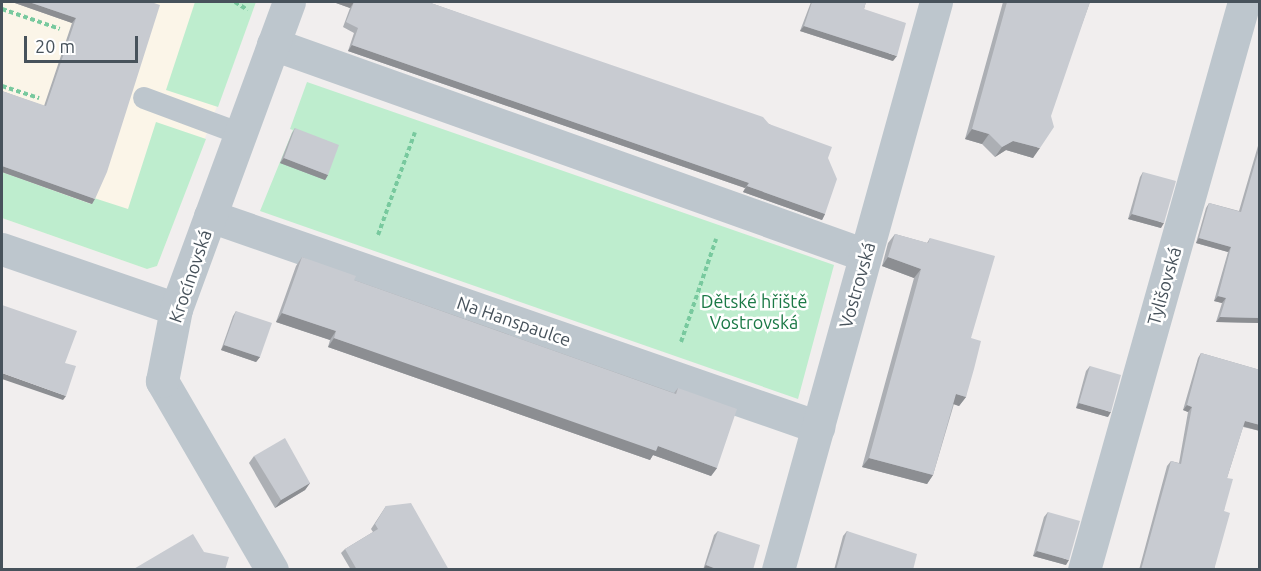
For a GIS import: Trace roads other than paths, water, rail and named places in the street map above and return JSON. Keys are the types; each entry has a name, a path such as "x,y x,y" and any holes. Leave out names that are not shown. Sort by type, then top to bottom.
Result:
{"street":[{"name":"Krocínovská","path":"272,570 162,381 176,309 289,2"},
{"name":"Vostrovská","path":"778,570 936,2"},
{"name":"Tylišovská","path":"1084,570 1244,2"},
{"path":"273,44 728,204 865,255"},
{"name":"Na Hanspaulce","path":"210,216 818,427"},
{"path":"2,249 176,309"}],"lane":[{"path":"144,98 241,134"}],"park label":[{"name":"Dětské hřiště Vostrovská","path":"754,312"}]}
